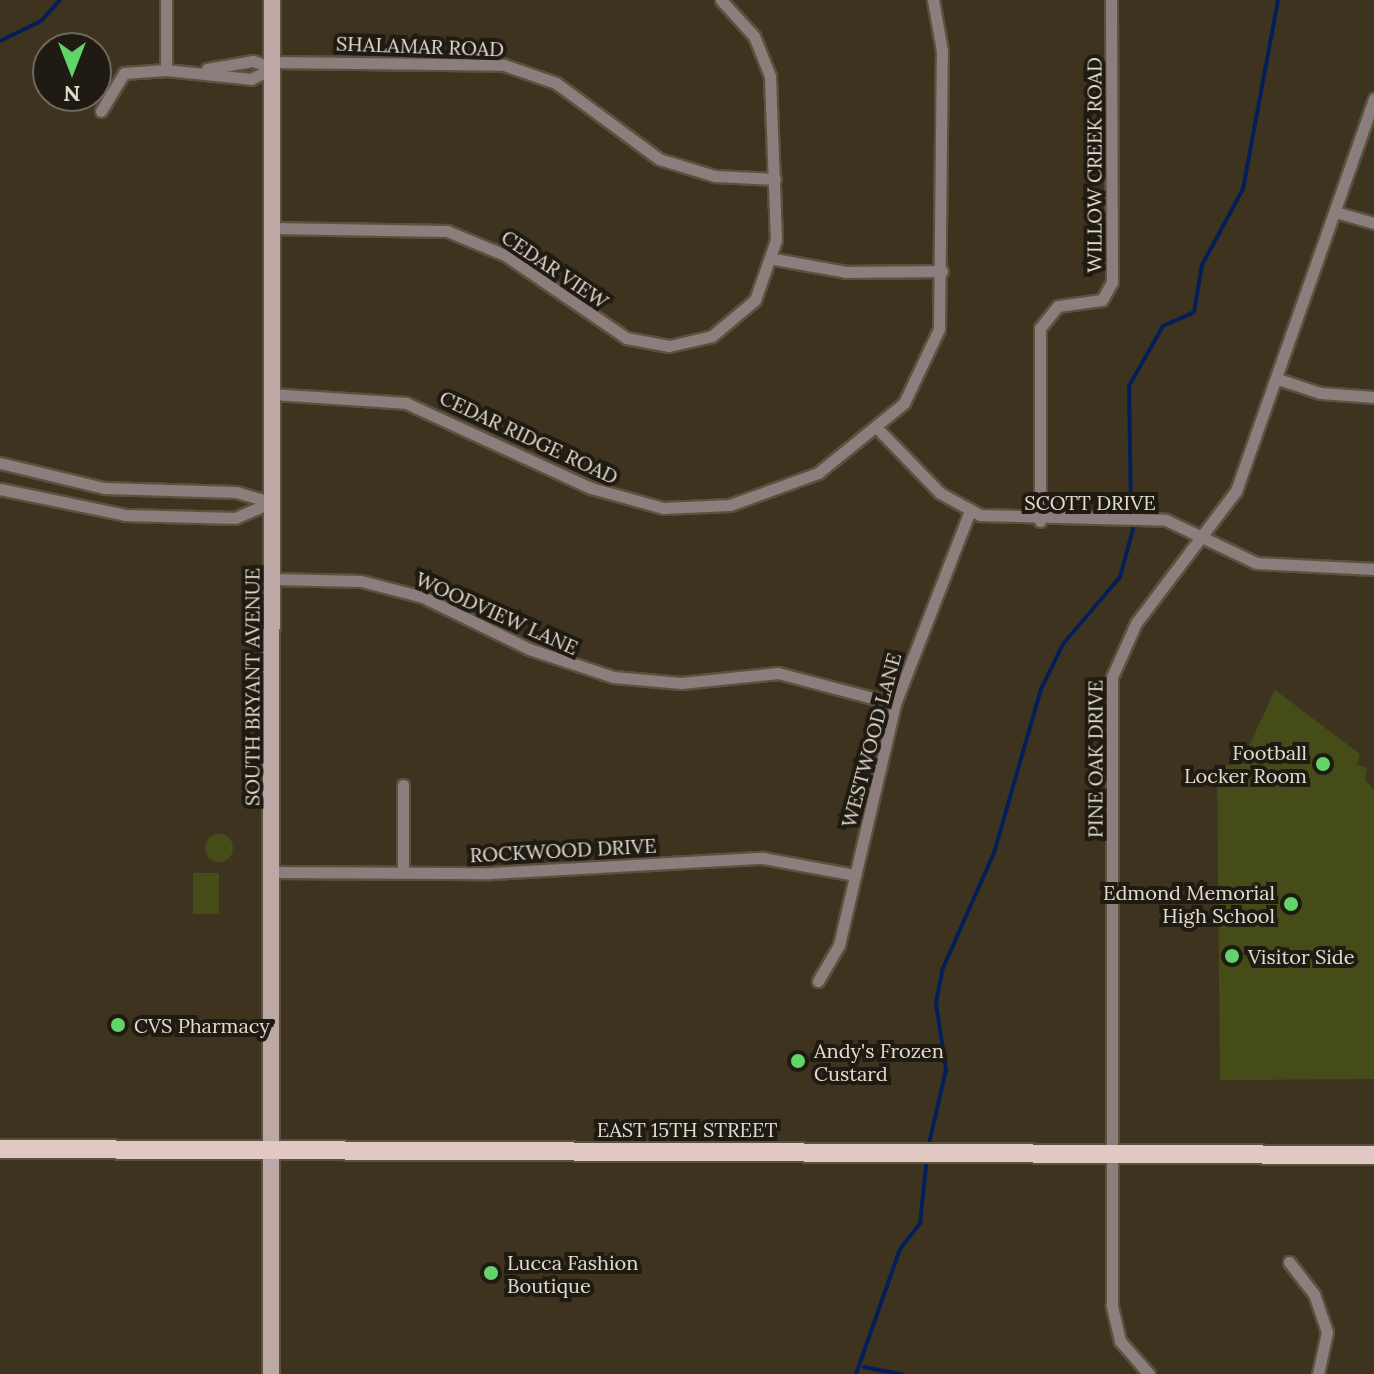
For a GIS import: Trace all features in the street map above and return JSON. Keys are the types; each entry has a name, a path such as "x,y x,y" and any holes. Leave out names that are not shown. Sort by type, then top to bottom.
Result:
{"main road":[{"name":"EAST 15TH STREET","path":"0,1149 1374,1155"}],"street":[{"path":"166,0 166,70"},
{"name":"SOUTH BRYANT AVENUE","path":"271,1374 272,0"},
{"path":"721,0 767,63 775,179 774,259 846,272 942,271"},
{"name":"CEDAR RIDGE ROAD","path":"272,394 406,403 591,488 663,508 768,496 818,473 878,429 930,359 942,271 942,51 933,0"},
{"name":"WILLOW CREEK ROAD","path":"1040,521 1040,328 1058,306 1102,300 1112,282 1111,0"},
{"path":"196,71 253,61 273,65"},
{"path":"112,93 124,73 196,71 251,79 273,65"},
{"name":"SHALAMAR ROAD","path":"273,65 504,65 556,83 659,159 715,176 775,179"},
{"name":"PINE OAK DRIVE","path":"1149,1374 1120,1341 1113,1317 1112,677 1136,623 1207,536 1236,491 1339,213 1374,99"},
{"path":"1339,213 1374,223"},
{"name":"CEDAR VIEW","path":"271,228 433,229 463,235 505,255 616,333 656,346 697,342 726,329 755,300 774,259"},
{"path":"1278,379 1320,393 1374,397"},
{"name":"SCOTT DRIVE","path":"878,429 940,493 970,511 1040,521 1166,520 1272,567 1374,569"},
{"path":"0,463 104,488 236,492 272,502"},
{"path":"0,489 125,515 235,518 272,502"},
{"name":"WESTWOOD LANE","path":"818,981 839,945 895,704 970,511"},
{"name":"WOODVIEW LANE","path":"272,579 361,581 423,597 529,649 613,677 681,683 778,673 895,704"},
{"path":"403,785 403,872"},
{"name":"ROCKWOOD DRIVE","path":"271,872 403,872 763,858 855,875"},
{"path":"1289,1262 1314,1294 1327,1332 1318,1374"}],"green space":[{"path":"1275,690 1360,754 1357,764 1367,768 1365,779 1374,790 1374,1079 1220,1080 1217,765 1240,765"},
{"path":"219,834 229,838 233,848 229,858 219,862 209,858 205,848 209,838"},
{"path":"193,873 219,873 219,914 193,914"}],"waterway":[{"path":"0,41 41,21 60,0"},
{"path":"1131,510 1129,386 1163,326 1194,312 1202,265 1243,189 1278,0"},
{"path":"928,1148 946,1070 936,1003 943,968 994,853 1041,689 1063,644 1120,577 1133,529"},
{"path":"856,1374 900,1249 920,1223 927,1157"},
{"path":"864,1367 901,1374"}],"place":[{"name":"Football Locker Room","path":"1323,764"},
{"name":"Edmond Memorial High School","path":"1291,904"},
{"name":"Visitor Side","path":"1232,956"},
{"name":"CVS Pharmacy","path":"118,1025"},
{"name":"Andy's Frozen Custard","path":"798,1061"},
{"name":"Lucca Fashion Boutique","path":"491,1273"}]}
